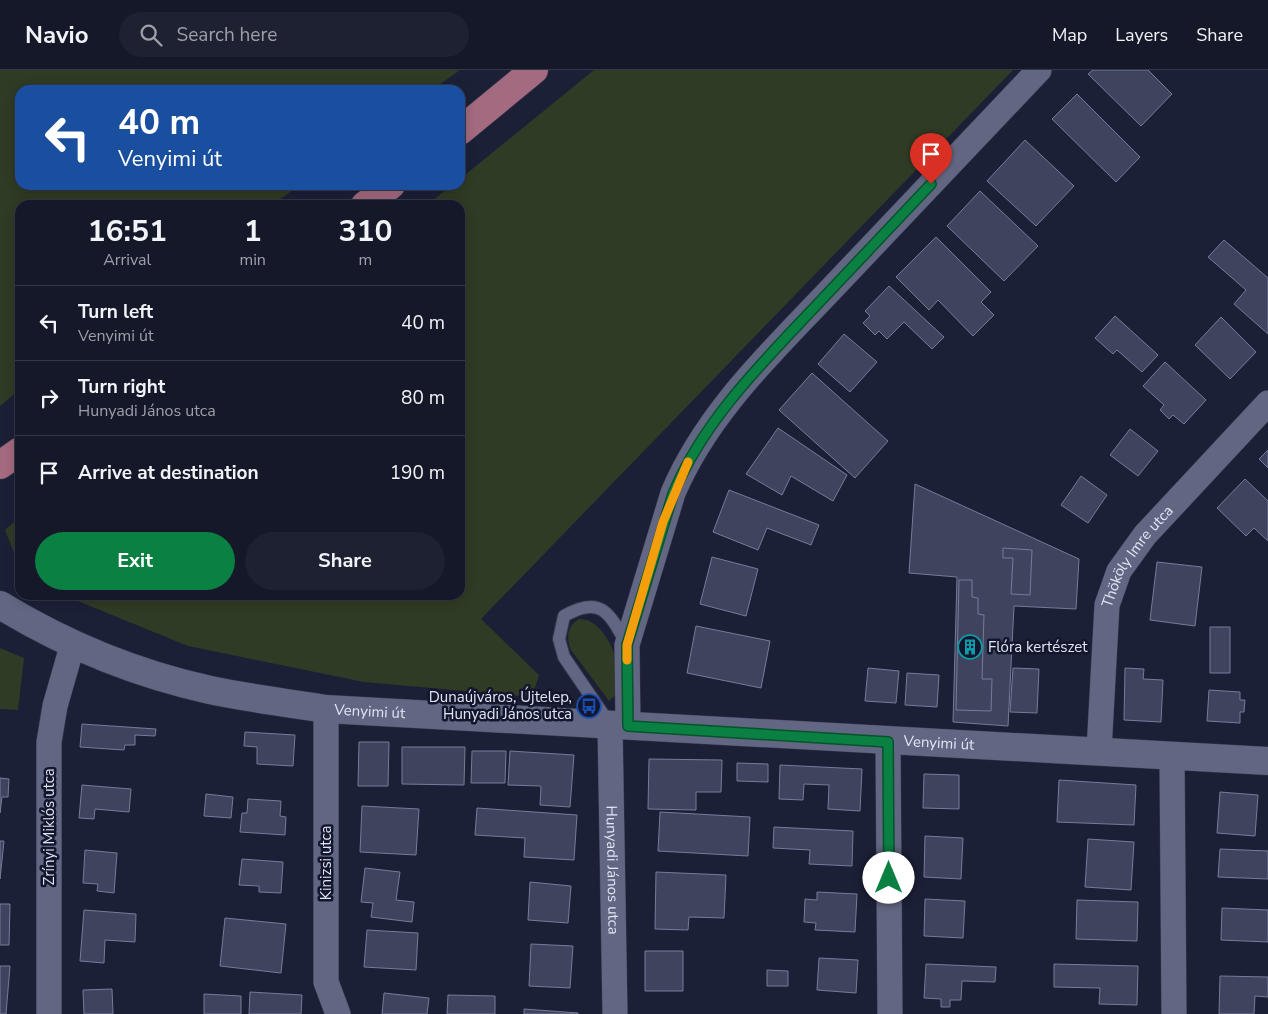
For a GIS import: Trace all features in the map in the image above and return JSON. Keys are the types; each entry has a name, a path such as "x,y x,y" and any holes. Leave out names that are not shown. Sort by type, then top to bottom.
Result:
{"main road":[{"path":"465,127 534,70"},
{"path":"372,200 384,190"},
{"path":"0,465 15,454"}],"street":[{"name":"Hunyadi János utca","path":"615,1014 619,726 627,645 673,494 683,471 707,429 757,368 1039,70"},
{"name":"Thököly Imre utca","path":"1099,751 1107,605 1119,571 1145,535 1268,403"},
{"name":"Venyimi út","path":"0,605 72,643 136,670 210,690 326,710 888,742 1099,751 1268,761"},
{"name":"Zrínyi Miklós utca","path":"49,1014 50,742 55,706 72,643"},
{"name":"Kinizsi utca","path":"326,710 326,982 338,1014"},
{"path":"888,742 890,1014"},
{"path":"1172,756 1174,1014"}],"lane":[{"path":"619,726 564,657 559,639 564,616 580,607 596,607 609,614 627,645"}],"green space":[{"path":"0,70 460,70 439,85 15,85 15,190 293,190 279,200 15,200 15,393 0,406"},
{"path":"594,70 1013,70 481,619 539,675 532,697 364,682 188,646 75,600 465,600 465,200 433,200 446,190 465,190 465,175"},
{"path":"15,521 15,555 5,530"},
{"path":"579,619 590,621 600,629 608,640 614,654 619,682 616,693 609,701 571,650 568,641 570,629"},
{"path":"0,648 24,658 18,710 0,709"}],"building":[{"path":"1093,70 1148,70 1172,94 1141,126 1088,74"},
{"path":"1077,94 1140,157 1116,182 1052,119"},
{"path":"1025,140 1074,186 1036,226 987,181"},
{"path":"980,191 1038,246 1004,281 947,226"},
{"path":"936,237 991,292 981,302 994,315 973,336 938,300 929,310 896,277"},
{"path":"1224,240 1268,278 1268,334 1234,304 1246,290 1208,257"},
{"path":"889,286 944,337 932,349 904,322 887,339 879,331 875,335 863,323 870,316 865,311"},
{"path":"1115,316 1158,355 1142,372 1117,350 1113,354 1095,338"},
{"path":"1221,317 1256,352 1230,379 1195,345"},
{"path":"844,334 877,362 850,392 818,364"},
{"path":"1165,362 1206,400 1184,424 1173,415 1169,419 1160,410 1164,405 1143,386"},
{"path":"812,373 888,441 855,478 779,410"},
{"path":"778,428 847,475 833,501 791,476 782,495 746,474"},
{"path":"1130,429 1158,451 1138,476 1110,455"},
{"path":"1268,450 1268,468 1259,459"},
{"path":"1081,476 1107,495 1088,523 1061,505"},
{"path":"1245,479 1268,501 1268,541 1254,528 1246,536 1217,508"},
{"path":"915,484 1079,559 1076,609 1014,606 1008,726 953,722 957,577 909,573"},
{"path":"729,490 819,525 811,545 767,528 758,550 713,532"},
{"path":"1003,548 1032,550 1030,595 1011,594 1013,558 1003,558"},
{"path":"712,557 758,569 746,616 700,604"},
{"path":"1157,562 1202,567 1195,626 1150,620"},
{"name":"Flóra kertészet","path":"959,580 972,580 972,597 978,598 978,614 984,615 982,679 992,679 991,711 956,710"},
{"path":"696,626 770,641 761,688 687,673"},
{"path":"1210,627 1230,627 1230,673 1210,673"},
{"path":"868,668 899,671 896,703 865,701"},
{"path":"1013,668 1039,669 1037,713 1010,712"},
{"path":"1125,668 1144,669 1143,679 1163,680 1161,722 1124,720"},
{"path":"907,673 939,675 937,707 905,705"},
{"path":"1209,690 1240,692 1240,700 1245,700 1244,712 1240,712 1240,723 1207,721"},
{"path":"82,724 156,729 155,736 135,735 135,745 125,745 124,750 80,747"},
{"path":"245,732 295,735 293,766 257,764 257,747 244,746"},
{"path":"359,742 389,742 388,786 358,786"},
{"path":"402,747 465,747 464,785 402,784"},
{"path":"472,751 506,751 505,783 471,783"},
{"path":"510,751 574,755 570,807 540,805 541,786 508,785"},
{"path":"649,759 722,760 721,792 696,792 696,810 648,809"},
{"path":"737,763 768,764 768,782 737,781"},
{"path":"780,765 862,769 860,811 828,809 829,785 804,784 803,800 779,799"},
{"path":"924,774 959,775 959,809 923,808"},
{"path":"0,778 9,779 8,797 2,797 0,813"},
{"path":"1059,780 1136,785 1134,825 1057,822"},
{"path":"82,785 131,789 129,812 95,809 94,819 79,818"},
{"path":"1220,792 1258,795 1255,836 1217,833"},
{"path":"206,794 233,797 231,818 204,816"},
{"path":"248,799 281,801 280,816 286,817 285,835 240,832 242,813 247,813"},
{"path":"362,806 419,809 416,855 360,852"},
{"path":"477,808 577,815 574,860 524,857 525,838 475,835"},
{"path":"660,812 750,817 748,856 658,851"},
{"path":"774,827 853,831 852,866 809,864 810,850 773,848"},
{"path":"925,836 963,838 961,879 924,877"},
{"path":"1088,839 1134,842 1131,890 1085,887"},
{"path":"0,841 4,841 0,879"},
{"path":"1220,849 1268,851 1268,879 1218,877"},
{"path":"85,850 117,853 114,893 97,891 98,884 83,883"},
{"path":"242,859 283,862 281,893 259,892 259,886 239,885"},
{"path":"365,868 400,872 396,900 414,902 412,922 371,917 373,903 361,902"},
{"path":"656,872 726,875 724,918 689,917 688,930 655,929"},
{"path":"530,882 571,886 568,923 528,920"},
{"path":"817,892 857,894 855,932 815,930 816,923 804,922 805,899 817,900"},
{"path":"925,899 965,901 963,938 924,936"},
{"path":"1077,900 1138,902 1137,941 1076,939"},
{"path":"0,904 10,904 9,945 0,945"},
{"path":"1222,908 1268,910 1268,942 1221,940"},
{"path":"84,910 136,914 135,942 105,940 104,963 80,961"},
{"path":"225,918 286,924 281,973 220,966"},
{"path":"367,930 418,933 416,970 364,967"},
{"path":"531,944 573,946 570,988 529,986"},
{"path":"645,951 683,951 683,991 645,991"},
{"path":"819,958 858,960 856,993 817,990"},
{"path":"926,964 996,967 995,982 962,981 961,1000 950,1000 950,1007 941,1007 941,999 924,998"},
{"path":"1054,964 1138,966 1137,1005 1099,1004 1100,988 1054,987"},
{"path":"0,966 10,966 6,1014 0,1014"},
{"path":"767,970 788,971 788,986 767,986"},
{"path":"1220,976 1268,977 1268,997 1255,996 1254,1014 1219,1014"},
{"path":"112,989 113,1014 84,1014 83,990"},
{"path":"250,992 302,995 301,1014 249,1014"},
{"path":"384,993 429,998 427,1014 382,1014"},
{"path":"204,994 241,996 241,1014 204,1014"},
{"path":"448,995 495,996 495,1014 447,1014"},
{"path":"524,1009 578,1013 578,1014 524,1014"}],"slow traffic":[{"path":"627,660 627,645 663,522 673,494 688,462"}],"place":[{"name":"Flóra kertészet","path":"970,647"},
{"name":"Dunaújváros, Újtelep, Hunyadi János utca","path":"589,706"}],"route":[{"path":"889,878 888,742 628,726 627,645 673,494 683,471 707,429 757,368 931,184"}]}
